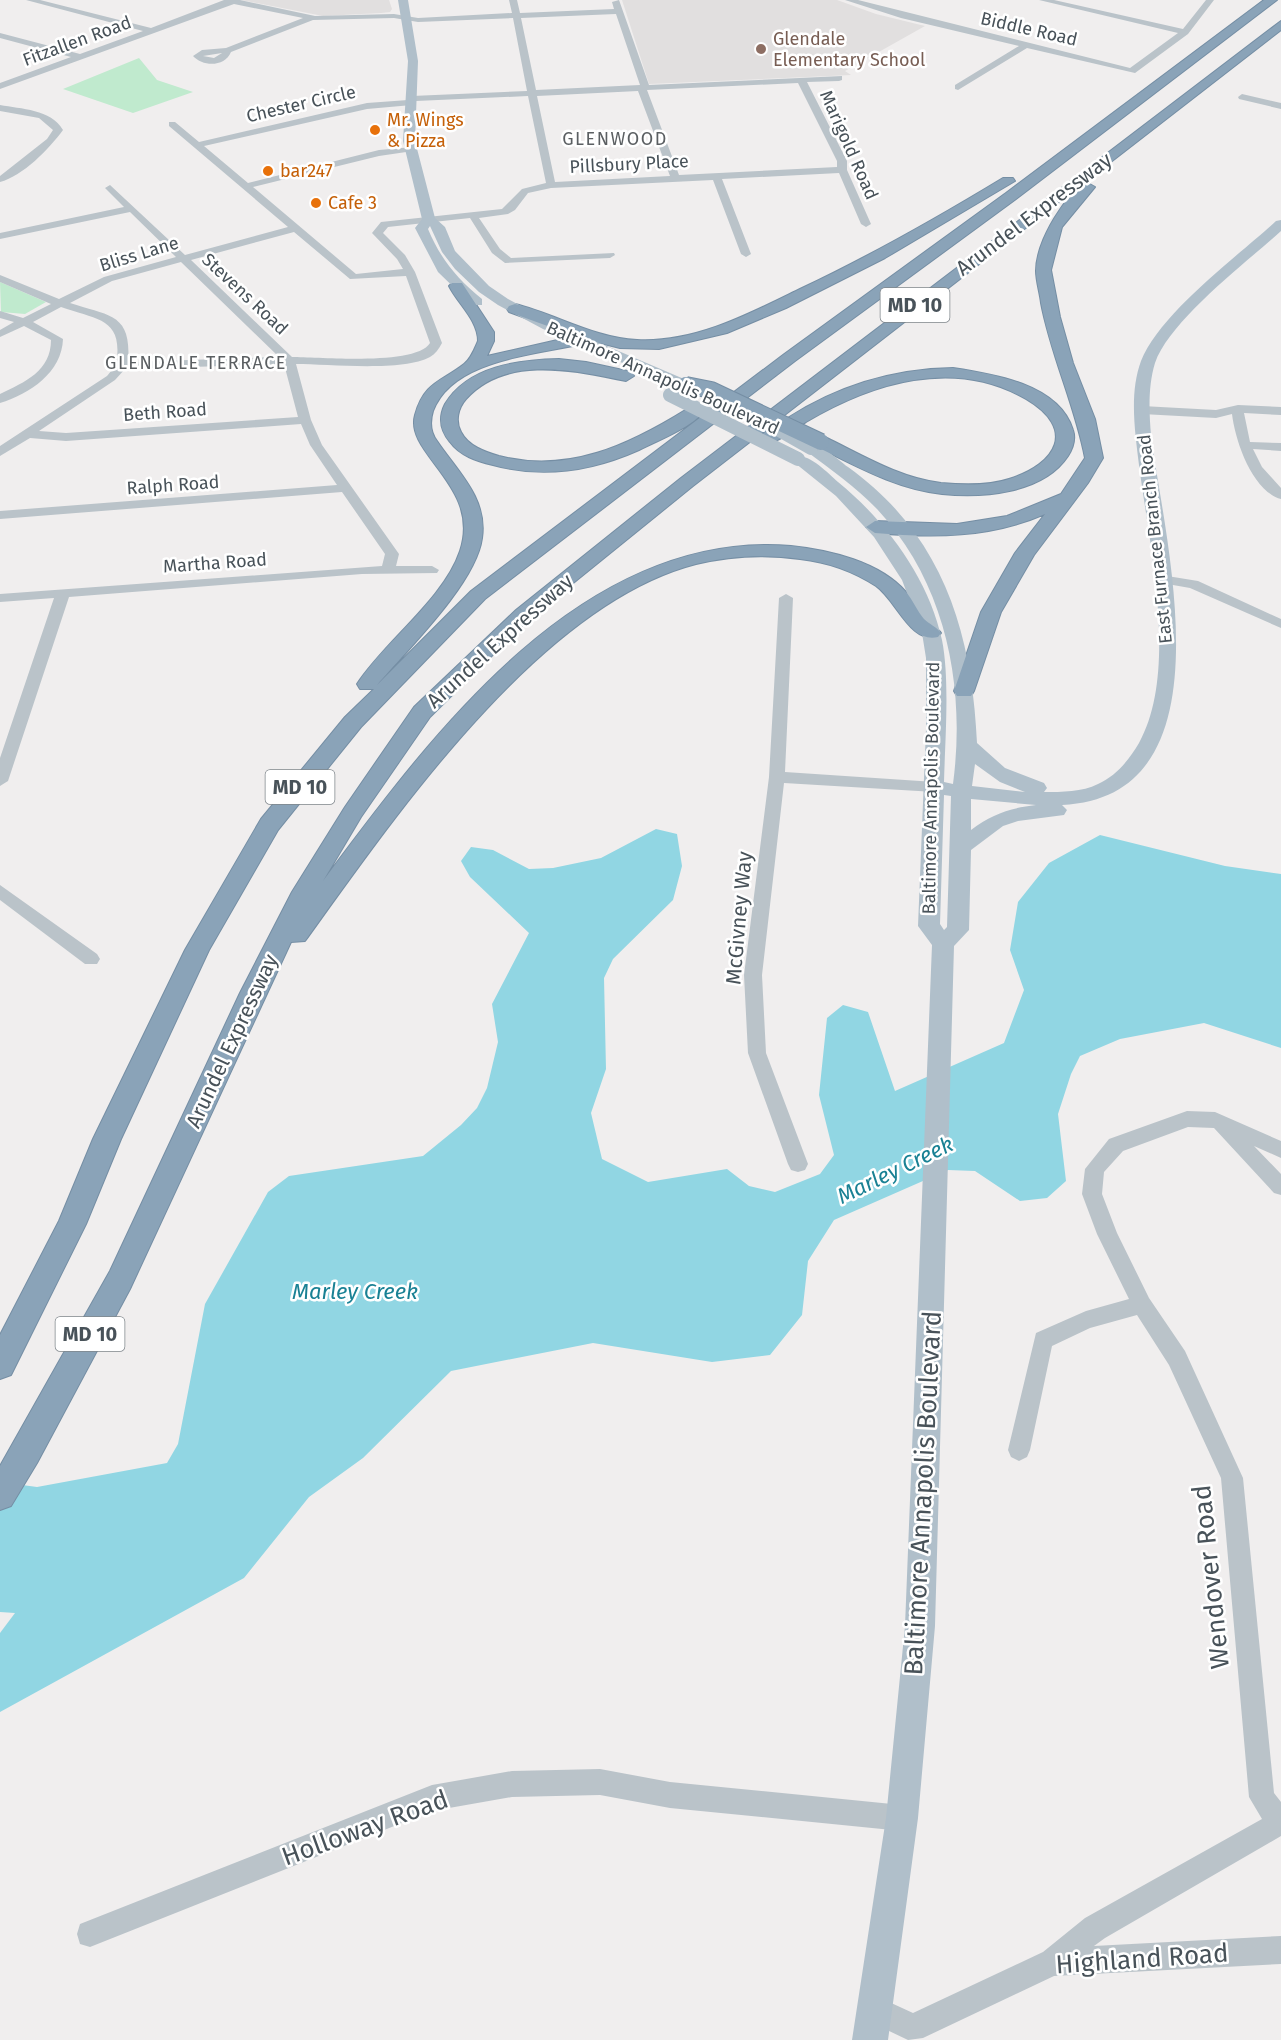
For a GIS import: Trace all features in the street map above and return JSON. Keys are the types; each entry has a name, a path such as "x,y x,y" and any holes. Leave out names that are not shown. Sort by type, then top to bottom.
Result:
{"highway":[{"name":"Arundel Expressway","path":"0,1365 72,1224 107,1139 197,950 269,825 353,722 478,595 789,358 1090,137 1271,0"},
{"name":"Arundel Expressway","path":"0,1495 120,1280 253,993 304,892 353,812 422,712 523,614 687,482 1281,24"},
{"path":"964,691 991,612 1025,553 1068,498 1094,458 1086,418 1065,363 1052,317 1043,270 1046,254 1055,227 1068,208 1123,156 1145,130"},
{"path":"513,316 538,315 590,338 610,342 660,344 701,338 755,316 865,263 1072,141 1090,137"},
{"path":"457,286 461,297 486,329 486,346 471,366"},
{"path":"296,792 293,772 464,566 475,528 473,509 457,479 425,437 422,418 427,401 442,385 471,366 580,340"},
{"path":"627,376 574,365 546,364 508,370 490,376 463,392 451,408 449,426 457,441 469,450 502,464 528,468 558,468 589,464 647,440 770,363 789,358"},
{"path":"686,386 711,390 816,445 905,481 959,489 1006,486 1034,477 1053,464 1066,444 1065,432 1057,417 1029,393 985,378 923,373 889,378 861,386 820,405 720,469 687,482"},
{"path":"875,527 952,532 1008,522 1068,498"},
{"path":"253,993 403,790 527,658 577,617 615,592 680,563 713,555 792,551 829,559 865,572 898,595 912,612 916,622 931,633"}],"main road":[{"name":"Baltimore Annapolis Boulevard","path":"403,0 408,18 413,61 410,149 429,220 439,227 449,252 474,280 513,316"},
{"name":"Baltimore Annapolis Boulevard","path":"429,220 421,228 427,244 440,267 457,286 513,316 580,340 686,386"},
{"name":"East Furnace Branch Road","path":"935,787 961,792 1057,799 1077,797 1106,789 1128,772 1140,756 1164,696 1167,647 1166,611 1142,404 1150,357 1161,338 1281,224"},
{"name":"Baltimore Annapolis Boulevard","path":"526,330 670,395 798,459 840,489 875,527 907,574 931,633 935,664 935,787 929,926 943,944 921,1616 902,1818 870,2040"},
{"name":"Baltimore Annapolis Boulevard","path":"816,445 863,487 903,530 933,574 945,598 960,652 967,744 961,792 962,846 958,930 943,944"},
{"path":"967,744 992,770 1007,779 1043,789 1057,799"},
{"path":"962,846 996,821 1016,814 1102,804 1106,789"}],"street":[{"path":"30,0 152,31"},
{"path":"513,0 551,185"},
{"path":"616,0 645,87 642,89 675,177"},
{"name":"Biddle Road","path":"849,0 873,9 1132,70 1185,32"},
{"path":"1043,0 1185,32 1210,0"},
{"path":"230,1 310,18 516,16 620,11"},
{"name":"Fitzallen Road","path":"1,85 230,1"},
{"path":"227,50 310,18"},
{"path":"0,35 81,57"},
{"path":"958,87 1025,46"},
{"name":"Chester Circle","path":"198,146 367,106 412,100 839,78"},
{"name":"Marigold Road","path":"801,80 842,160 842,170 866,224"},
{"path":"1242,97 1281,106"},
{"path":"0,108 47,118 58,127 50,141 7,177 0,179"},
{"path":"122,366 288,360 397,361 430,353 436,343 410,272 354,277 172,124"},
{"path":"247,186 379,153 410,149"},
{"name":"Pillsbury Place","path":"410,272 401,257 377,232 379,228 394,222 474,217 504,212 511,208 525,191 551,185 842,170"},
{"path":"716,176 746,254"},
{"name":"Stevens Road","path":"110,188 288,360 305,420 316,445 392,554 388,569"},
{"path":"0,236 131,209"},
{"path":"474,217 496,251 509,261 610,255"},
{"name":"Bliss Lane","path":"0,334 108,279 296,228"},
{"path":"0,278 59,303 107,319 119,327 123,336 122,366 111,378 0,452"},
{"path":"0,314 25,322 57,339 56,358 33,382 0,399"},
{"path":"1142,404 1216,414 1234,409 1281,411"},
{"path":"1234,409 1245,445 1261,478 1281,495"},
{"name":"Beth Road","path":"28,434 66,436 305,420"},
{"path":"1245,445 1281,447"},
{"name":"Ralph Road","path":"0,515 347,488"},
{"name":"Martha Road","path":"0,597 388,569 432,570"},
{"path":"1161,579 1194,585 1281,624"},
{"path":"0,782 63,593"},
{"name":"McGivney Way","path":"786,598 777,777 753,975 757,1053 798,1164"},
{"path":"777,777 935,787"},
{"path":"0,891 91,959"},
{"name":"Wendover Road","path":"1215,1120 1187,1119 1116,1145 1095,1169 1092,1194 1107,1234 1142,1305 1177,1358 1232,1478 1238,1520 1262,1797 1280,1822"},
{"path":"1215,1120 1281,1150"},
{"path":"1215,1120 1281,1187"},
{"path":"1019,1450 1043,1340 1086,1320 1142,1305"},
{"name":"Holloway Road","path":"90,1934 432,1798 512,1784 600,1782 670,1795 902,1818"},
{"path":"1053,1962 1095,1928 1280,1822"},
{"name":"Highland Road","path":"876,2010 913,2028 1053,1962 1281,1950"}],"shaded area":[{"path":"241,0 389,0 392,9 390,12 381,13 323,16"},
{"name":"Glendale Elementary School","path":"622,0 837,0 876,14 925,26 845,71 851,75 649,84"}],"green space":[{"path":"139,58 157,80 193,92 133,113 63,89"},
{"path":"0,282 46,302 25,314 1,312"}],"water":[{"name":"Marley Creek","path":"656,829 677,834 682,866 673,900 613,959 604,978 606,1069 591,1113 602,1159 648,1182 727,1169 749,1186 775,1192 820,1174 834,1155 819,1095 827,1018 843,1005 868,1012 895,1091 1004,1043 1024,990 1010,950 1018,902 1049,863 1100,835 1225,866 1281,874 1281,1048 1204,1023 1120,1039 1080,1056 1071,1074 1058,1114 1066,1181 1047,1198 1020,1201 975,1171 948,1170 834,1220 808,1261 802,1315 770,1355 712,1362 593,1343 451,1371 363,1458 309,1497 244,1578 0,1712 0,1633 15,1613 0,1612 0,1482 37,1487 167,1463 178,1444 205,1304 268,1192 289,1176 423,1156 461,1125 477,1108 487,1088 498,1042 492,1004 529,933 470,877 461,861 471,847 493,850 529,869 553,868 601,858"}],"place":[{"name":"Glendale Elementary School","path":"761,49"},
{"name":"Mr. Wings & Pizza","path":"375,130"},
{"name":"bar247","path":"268,171"},
{"name":"Cafe 3","path":"316,203"}],"district":[{"name":"GLENWOOD","path":"615,139"},
{"name":"GLENDALE TERRACE","path":"196,363"}]}
